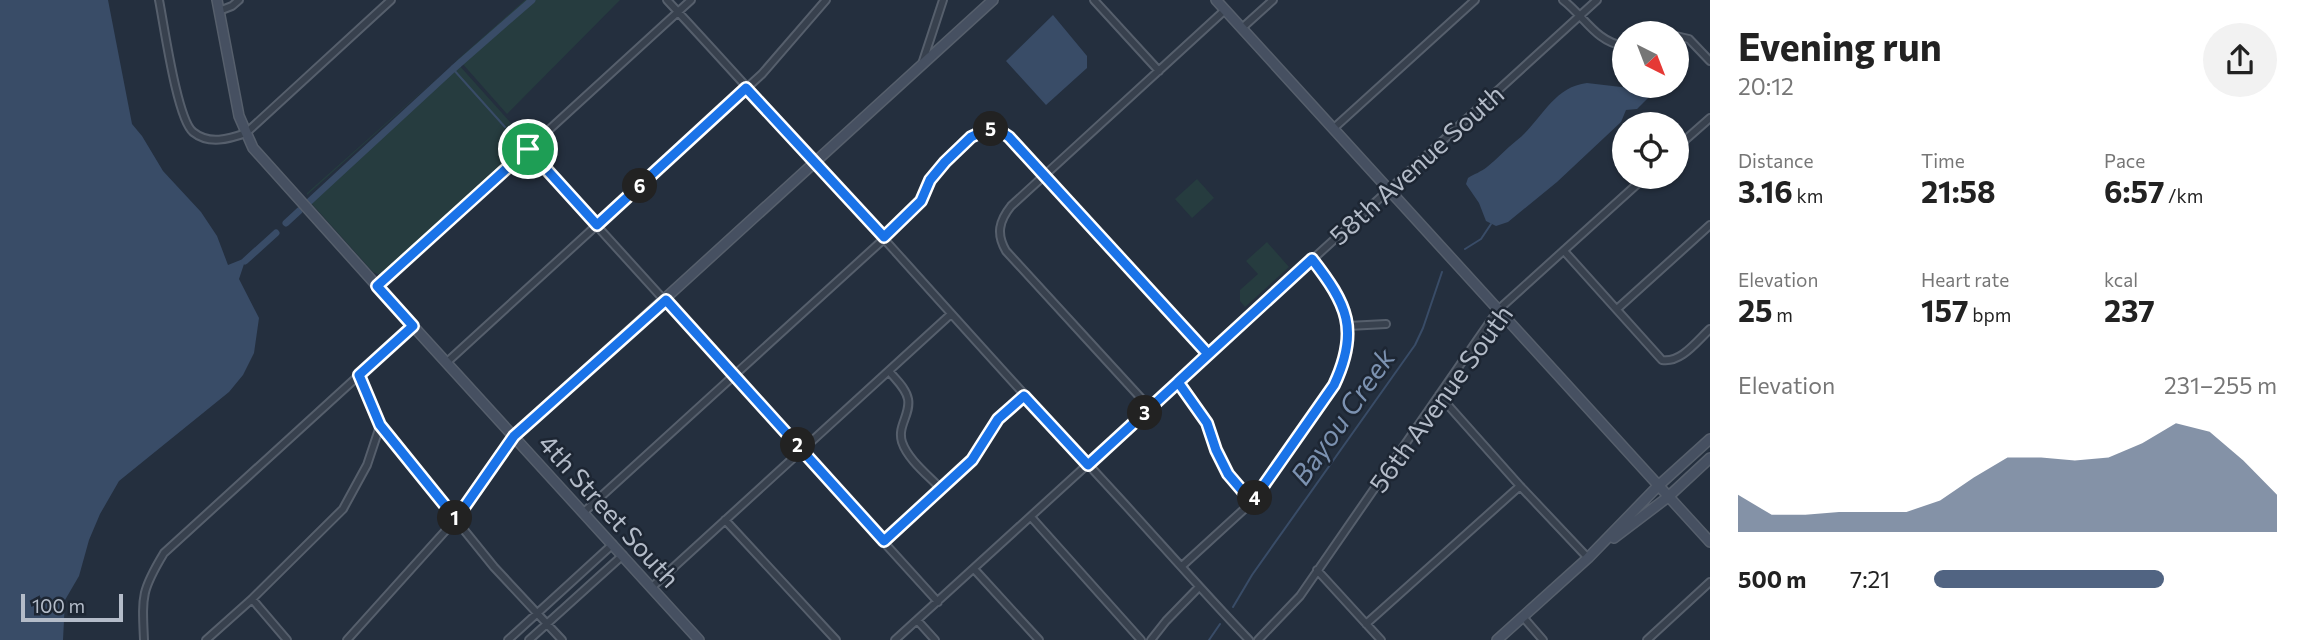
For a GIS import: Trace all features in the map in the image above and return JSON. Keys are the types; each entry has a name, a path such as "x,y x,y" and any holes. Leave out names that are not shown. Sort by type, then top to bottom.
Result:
{"street":[{"path":"159,0 181,107 188,127 195,134 216,140 228,140 246,133 391,0"},
{"name":"4th Street South","path":"217,0 239,116 258,154 699,640"},
{"path":"219,11 239,0"},
{"path":"667,0 814,164 884,237 1024,396 1249,640"},
{"path":"377,286 691,0"},
{"path":"446,363 762,74 826,0"},
{"path":"921,65 943,0"},
{"path":"347,640 456,519 514,436 993,0"},
{"path":"1094,0 1159,71"},
{"path":"1216,0 1710,542"},
{"path":"1242,29 1273,0"},
{"path":"1334,128 1475,0"},
{"path":"1563,0 1598,35 1612,44"},
{"name":"58th Avenue South","path":"895,640 1597,0"},
{"path":"1150,408 1006,251 999,225 1004,215 1045,175 1225,10"},
{"path":"1689,39 1710,61"},
{"path":"1689,137 1710,118"},
{"path":"584,512 884,237 921,201 930,180 950,157 980,132 988,129 1000,131 1009,137 1208,354"},
{"path":"528,149 938,602"},
{"name":"56th Avenue South","path":"1258,640 1300,596 1498,310 1632,189"},
{"path":"1617,309 1710,225"},
{"path":"1564,251 1661,360 1672,362 1710,329"},
{"path":"1182,566 1252,502 1334,385 1342,366 1348,326 1334,287 1312,259"},
{"path":"652,587 951,314"},
{"path":"1348,326 1386,324"},
{"path":"144,640 142,599 145,587 164,553 413,326"},
{"path":"889,371 908,397 909,409 903,422 902,443 941,489"},
{"path":"359,375 380,425 494,567 562,640"},
{"path":"1178,382 1207,423 1228,474 1252,502"},
{"path":"1439,395 1588,558"},
{"path":"884,541 972,460 998,419 1024,396"},
{"path":"206,640 252,599 342,509 367,465 380,425"},
{"path":"1497,640 1588,558 1658,486 1710,439"},
{"path":"1588,558 1668,497 1710,458"},
{"path":"1366,624 1520,486"},
{"path":"1031,517 1141,640"},
{"path":"725,520 836,640"},
{"path":"508,640 612,544"},
{"path":"529,640 623,555"},
{"path":"974,569 1039,640"},
{"path":"1317,570 1381,640"},
{"path":"1647,640 1710,582"},
{"path":"1151,640 1199,587"},
{"path":"252,599 287,640"},
{"path":"1522,617 1543,640"},
{"path":"917,620 935,640"}],"green space":[{"path":"525,0 620,0 507,114 461,62 456,61"},
{"path":"458,64 528,142 385,274 380,275 373,272 312,204 310,197"},
{"path":"450,67 307,195 307,193"},
{"path":"1197,179 1214,198 1192,218 1175,199"},
{"path":"1267,242 1289,267 1245,307 1240,301 1240,290 1258,274 1246,261"}],"water":[{"path":"0,0 108,0 132,124 163,171 201,212 217,236 228,265 243,259 245,261 239,279 259,318 254,353 243,375 229,392 119,481 100,514 79,576 65,600 63,640 0,640"},
{"path":"1053,15 1087,56 1087,68 1046,105 1006,61"},
{"path":"1587,83 1612,86 1612,98 1648,98 1637,109 1612,112 1612,130 1557,182 1508,222 1496,226 1486,221 1479,203 1466,184 1468,178 1487,167 1525,133 1556,98 1575,86"}],"waterway":[{"path":"310,201 532,0"},
{"path":"453,69 505,127"},
{"path":"286,223 299,211"},
{"name":"Bayou Creek","path":"1465,249 1481,239 1491,224"},
{"path":"245,261 276,233"},
{"name":"Bayou Creek","path":"1233,607 1252,575 1415,345 1442,272"},
{"name":"Bayou Creek","path":"1209,640 1220,624"}],"route":[{"path":"528,149 377,286 413,326 359,375 380,425 456,519 514,436 666,300 884,541 972,460 998,419 1024,396 1088,465 1208,354 1312,259 1334,287 1343,306 1348,326 1342,366 1334,385 1252,502 1228,474 1207,423 1178,382 1208,354 1009,137 1000,131 988,129 971,137 930,180 921,201 912,212 884,237 746,88 597,225 528,149"}]}
